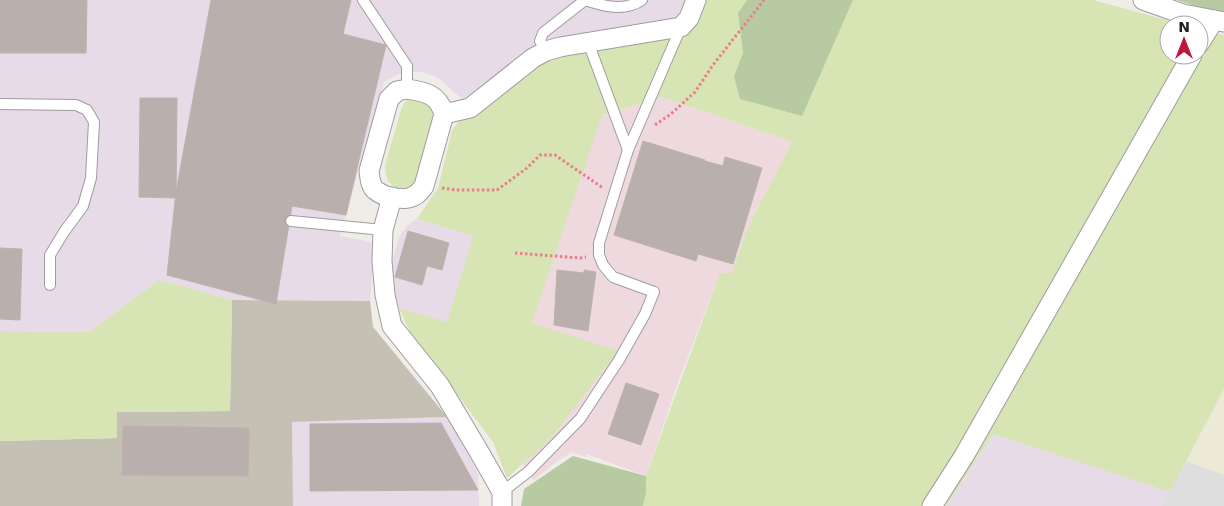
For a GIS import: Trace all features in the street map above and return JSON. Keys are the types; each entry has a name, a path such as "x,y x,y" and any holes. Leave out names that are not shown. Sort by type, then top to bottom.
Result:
{"street":[{"path":"444,114 470,108 533,58 546,51 588,42 681,27 689,18 696,0"},
{"path":"1143,0 1183,14 1219,21"},
{"path":"1209,32 1219,21"},
{"path":"932,506 964,456 1186,65"},
{"path":"407,89 421,91 432,96 441,104 444,114 424,186 420,192 410,198 399,199 385,196 375,190 370,181 369,171 388,99 397,91 407,89"},
{"path":"392,197 383,230 382,261 385,295 392,326 440,386 478,450 502,499"}],"lane":[{"path":"363,0 407,66 407,89"},
{"path":"546,51 540,41 543,33 584,0 608,7 624,7 642,0"},
{"path":"502,499 580,419 619,360 654,292 612,277 603,265 599,255 599,243 628,150 681,27"},
{"path":"588,42 628,150"},
{"path":"0,104 76,105 88,110 94,122 91,178 83,206 50,255 50,285"},
{"path":"291,221 383,230"}],"path":[{"path":"639,126 652,126 671,114 695,92 713,65 764,0"},
{"path":"424,186 456,190 497,190 527,168 540,155 555,155 614,195"},
{"path":"515,253 580,258 599,255"}],"shaded area":[{"path":"0,0 688,0 678,15 666,24 526,53 463,100 438,78 423,72 399,74 384,82 340,236 371,242 374,255 370,301 232,300 159,280 89,332 0,331"},
{"path":"662,97 790,141 791,144 748,227 732,273 720,273 676,388 646,476 587,454 586,457 572,452 534,480 522,463 509,348 602,115"},
{"path":"417,219 473,236 447,323 399,308 393,289 392,262 399,237 408,225"},
{"path":"232,300 370,301 373,327 447,417 292,422 293,506 0,506 0,441 117,438 117,412 230,411"},
{"path":"1224,389 1224,475 1187,461"},
{"path":"447,417 467,450 478,474 479,506 293,506 292,422"},
{"path":"993,434 1170,492 1161,506 946,506"},
{"path":"1187,461 1224,475 1224,506 1161,506"}],"green space":[{"path":"703,0 747,0 738,13 743,53 734,76 851,0 1093,0 1159,18 1159,65 1209,65 1209,40 1214,33 1224,35 1224,389 1170,492 993,434 946,506 643,506 646,493 646,476 720,273 732,273 748,227 791,144 790,141 662,97 602,115 532,323 618,351 551,438 507,478 493,442 410,332 399,308 447,322 473,236 417,219 438,188 452,131 460,119 549,56 689,30"},
{"path":"747,0 853,0 802,116 740,99 734,76 743,53 738,13"},
{"path":"1177,0 1224,0 1224,14 1217,13"},
{"path":"410,97 426,100 434,111 434,121 419,175 414,184 404,190 393,186 388,181 385,165 401,110 404,103"},
{"path":"159,280 232,300 230,411 117,412 117,438 0,441 0,331 89,332"},
{"path":"573,456 646,476 646,493 643,506 521,506 524,489"}],"building":[{"path":"0,0 87,0 86,53 0,53"},
{"path":"211,0 351,0 343,34 386,45 346,215 292,206 276,304 167,275 176,192"},
{"path":"140,98 177,98 176,198 139,197"},
{"path":"643,141 705,160 677,255 614,235"},
{"path":"725,157 762,168 733,264 698,254 696,261 677,255 705,161 723,166"},
{"path":"408,231 449,243 442,270 427,266 422,285 395,277"},
{"path":"0,248 22,249 20,320 0,319"},
{"path":"557,270 584,273 584,270 596,272 588,331 554,325"},
{"path":"626,383 659,394 641,445 608,434"},
{"path":"441,423 478,490 310,491 310,424"},
{"path":"123,426 249,428 248,476 122,475"}]}
